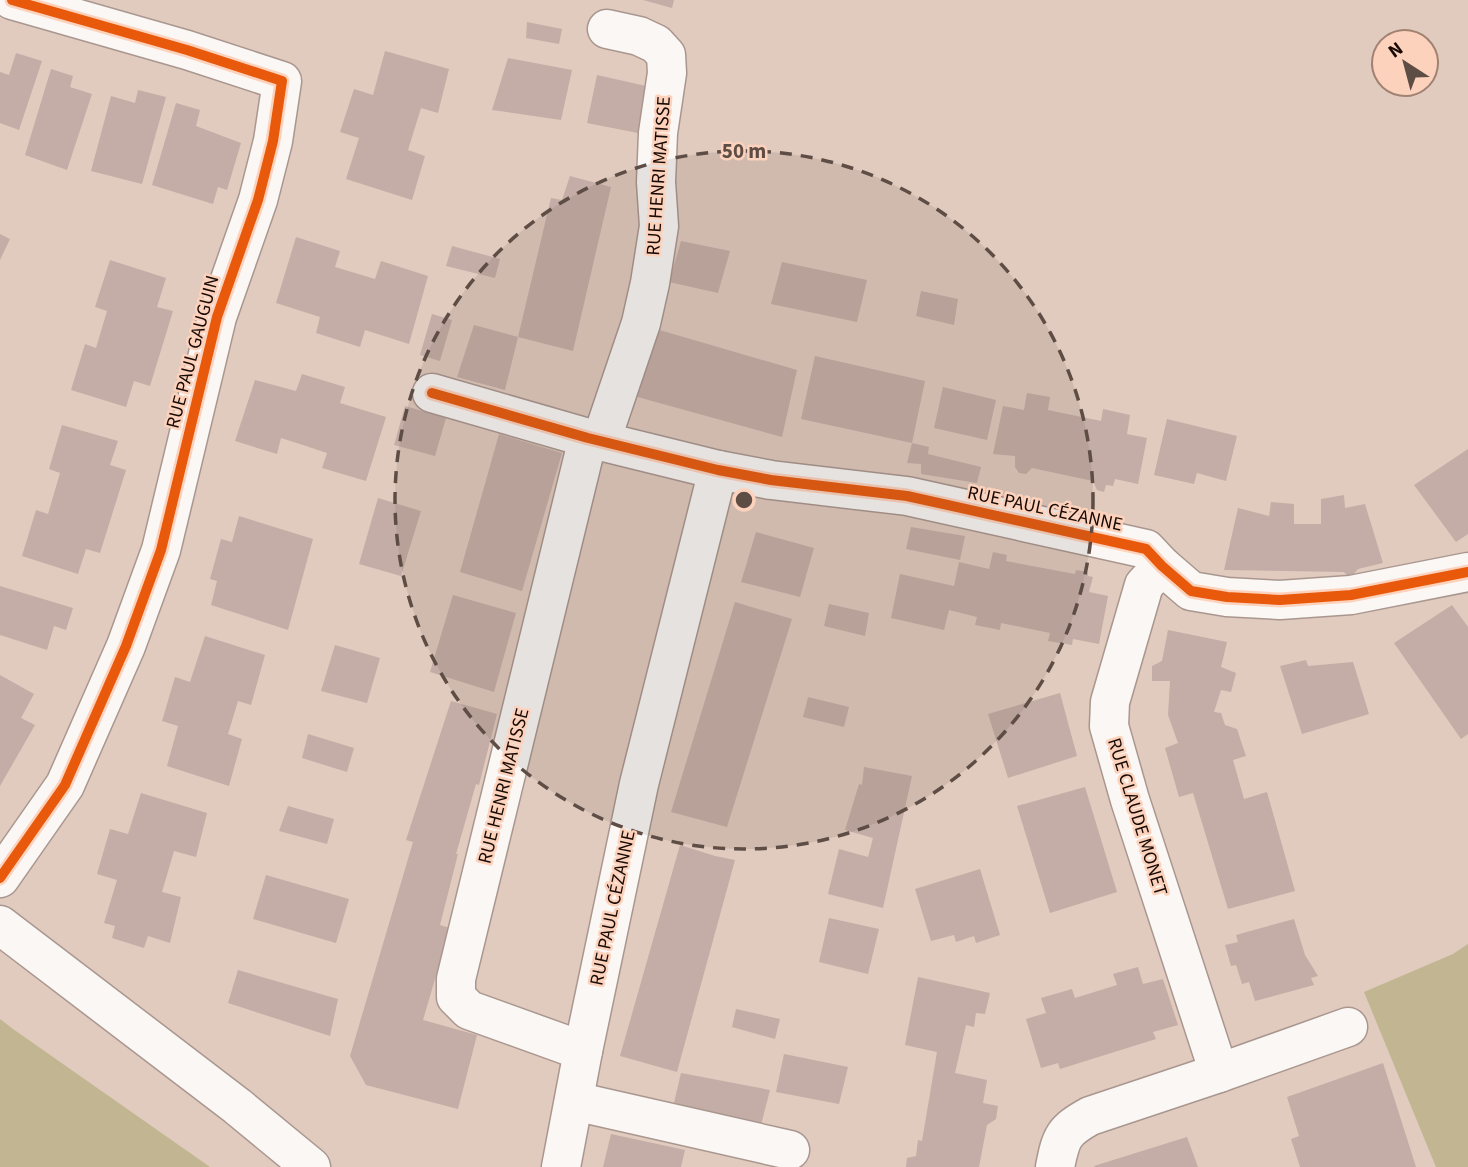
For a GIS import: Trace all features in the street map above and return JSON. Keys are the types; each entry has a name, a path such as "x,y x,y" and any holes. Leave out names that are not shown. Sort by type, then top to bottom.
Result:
{"street":[{"name":"RUE PAUL GAUGUIN","path":"0,878 65,785 127,646 161,550 217,317 258,200 273,141 282,81 187,50 12,0"},
{"name":"RUE HENRI MATISSE","path":"583,1051 468,1010 456,997 456,979 594,440 641,323 650,283 659,226 656,183 658,133 667,73 666,55 656,44 639,36 607,29"},
{"name":"RUE PAUL CÉZANNE","path":"432,393 594,440 718,470 771,480 908,496 1146,549 1191,591 1227,597 1280,600 1351,595 1468,572"},
{"name":"RUE PAUL CÉZANNE","path":"561,1167 639,784 718,470"},
{"name":"RUE CLAUDE MONET","path":"1162,566 1144,585 1110,702 1109,726 1130,800 1219,1073"},
{"path":"0,925 237,1106 311,1167"},
{"path":"1055,1167 1064,1134 1090,1115 1348,1027"},
{"path":"574,1101 789,1150"},
{"path":"237,1106 340,1167"}],"shaded area":[{"path":"1468,944 1468,1167 1436,1167 1364,992 1453,954"},
{"path":"0,1019 13,1029 210,1167 0,1167"}],"building":[{"path":"643,0 674,0 672,8"},
{"path":"527,22 562,29 559,44 526,38"},
{"path":"385,51 449,69 438,113 421,108 408,150 425,156 412,200 346,179 359,138 340,132 354,89 373,95"},
{"path":"16,53 42,61 19,130 0,123 0,72 9,75"},
{"path":"508,58 572,70 561,120 492,110"},
{"path":"51,69 73,76 70,87 92,94 67,170 25,155"},
{"path":"597,75 655,88 643,134 587,123"},
{"path":"138,90 166,97 142,184 91,171 111,96 135,103"},
{"path":"176,103 200,110 196,126 241,143 227,190 218,187 213,204 152,185"},
{"path":"570,176 611,187 573,351 518,337 551,198 562,200"},
{"path":"0,234 10,239 0,260"},
{"path":"296,237 340,251 335,267 375,279 381,261 428,276 409,344 365,330 360,347 316,333 320,317 276,303"},
{"path":"681,241 730,251 718,293 669,282"},
{"path":"452,246 500,259 495,278 446,266"},
{"path":"110,260 166,278 157,307 173,311 150,386 134,381 126,407 71,390 85,344 96,348 107,311 95,307"},
{"path":"782,262 867,280 857,322 771,304"},
{"path":"921,291 958,299 954,325 916,316"},
{"path":"432,314 452,320 440,361 420,355"},
{"path":"474,325 518,337 505,390 457,377"},
{"path":"656,329 797,370 782,437 634,396"},
{"path":"815,356 925,381 912,443 801,419"},
{"path":"302,374 345,387 340,403 386,417 366,481 322,468 327,453 281,438 277,454 235,441 255,380 296,391"},
{"path":"943,387 996,400 987,440 934,428"},
{"path":"1027,393 1050,397 1048,410 1101,421 1103,409 1130,415 1127,434 1147,438 1138,484 1115,479 1113,486 1106,485 1104,492 1097,490 1093,481 1032,468 1026,474 1019,473 1015,467 1015,456 993,454 1003,406 1024,410"},
{"path":"405,406 446,418 435,456 394,445"},
{"path":"1167,419 1237,436 1226,481 1197,473 1194,484 1154,475"},
{"path":"62,425 118,441 110,465 126,470 100,553 86,549 78,574 22,556 36,510 48,514 60,473 49,469"},
{"path":"499,434 562,453 522,591 460,572"},
{"path":"912,443 929,447 928,454 981,467 977,483 921,474 921,464 907,463"},
{"path":"1468,449 1468,534 1456,542 1414,485"},
{"path":"1344,495 1345,508 1365,504 1383,563 1358,569 1348,576 1344,572 1224,570 1238,508 1269,516 1271,502 1294,504 1294,524 1321,524 1321,499"},
{"path":"378,498 421,511 401,576 359,564"},
{"path":"239,516 313,539 288,630 211,605 217,581 210,579 221,539 232,542"},
{"path":"911,527 965,536 960,560 906,549"},
{"path":"756,532 814,548 800,597 741,582"},
{"path":"993,552 1007,555 1006,561 1075,574 1076,570 1088,572 1088,576 1093,577 1089,592 1108,596 1099,644 1073,639 1072,645 1048,641 1050,633 1001,623 1000,630 975,625 977,617 949,610 944,630 891,618 900,574 954,586 959,562 989,569"},
{"path":"0,586 73,608 66,630 54,626 47,650 0,635"},
{"path":"453,595 516,613 494,692 430,672"},
{"path":"735,602 792,619 727,827 671,812"},
{"path":"829,604 869,613 865,636 824,626"},
{"path":"1452,605 1468,627 1468,734 1461,739 1394,643"},
{"path":"1168,630 1227,642 1221,667 1236,673 1231,692 1221,690 1214,712 1221,713 1225,725 1237,729 1246,756 1233,760 1244,799 1267,792 1295,891 1228,909 1193,793 1179,797 1165,748 1178,743 1168,715 1170,681 1152,681 1152,666 1162,661"},
{"path":"205,636 265,655 251,705 238,701 228,734 242,739 229,786 167,766 178,726 162,721 175,677 190,682"},
{"path":"335,645 380,658 367,703 321,691"},
{"path":"1306,660 1308,666 1353,662 1369,714 1302,734 1280,666"},
{"path":"0,675 34,694 21,718 35,725 0,786"},
{"path":"1060,693 1077,756 1008,778 988,714"},
{"path":"808,697 849,707 844,727 803,717"},
{"path":"451,701 497,714 479,785 476,784 456,854 440,925 450,928 423,1020 477,1035 458,1109 366,1085 350,1056 413,842 406,840"},
{"path":"308,734 354,748 347,772 302,758"},
{"path":"864,767 912,776 883,908 828,894 839,849 868,857 873,838 845,830 859,784 862,785"},
{"path":"1085,787 1117,892 1050,913 1017,806"},
{"path":"141,793 207,813 196,857 174,851 162,892 181,897 170,943 148,936 144,948 112,938 115,926 104,923 117,880 97,874 110,829 128,834"},
{"path":"288,806 334,819 327,844 279,831"},
{"path":"680,845 735,860 677,1072 620,1056"},
{"path":"980,869 1000,935 976,943 974,936 956,942 954,935 931,941 915,889"},
{"path":"266,875 349,899 336,943 253,919"},
{"path":"829,918 879,929 868,974 819,962"},
{"path":"1294,919 1305,955 1318,976 1311,978 1314,985 1255,1001 1249,982 1242,984 1236,965 1231,966 1225,945 1238,942 1236,935"},
{"path":"1138,967 1143,984 1163,979 1178,1025 1153,1032 1156,1039 1060,1069 1058,1063 1041,1068 1026,1019 1046,1013 1041,998 1072,989 1075,998 1117,985 1113,974"},
{"path":"238,970 338,999 330,1036 228,1003"},
{"path":"918,977 990,993 985,1014 976,1013 974,1027 966,1025 955,1073 987,1080 983,1103 998,1106 996,1119 987,1125 979,1167 906,1167 907,1158 916,1156 918,1140 922,1141 937,1052 905,1045"},
{"path":"736,1009 780,1019 775,1039 732,1027"},
{"path":"784,1054 848,1067 839,1104 776,1092"},
{"path":"1383,1063 1416,1167 1300,1167 1291,1139 1299,1136 1287,1097"},
{"path":"681,1073 770,1090 761,1125 673,1107"},
{"path":"611,1134 685,1150 681,1167 603,1167"},
{"path":"1187,1137 1198,1167 1094,1167 1094,1166"}],"cycle path":[{"path":"0,878 65,785 126,646 161,550 217,317 258,200 273,141 282,81 187,50 12,0"},
{"path":"432,393 588,438 718,470 771,480 907,496 1146,549 1191,591 1227,597 1280,600 1351,595 1468,572"}]}
